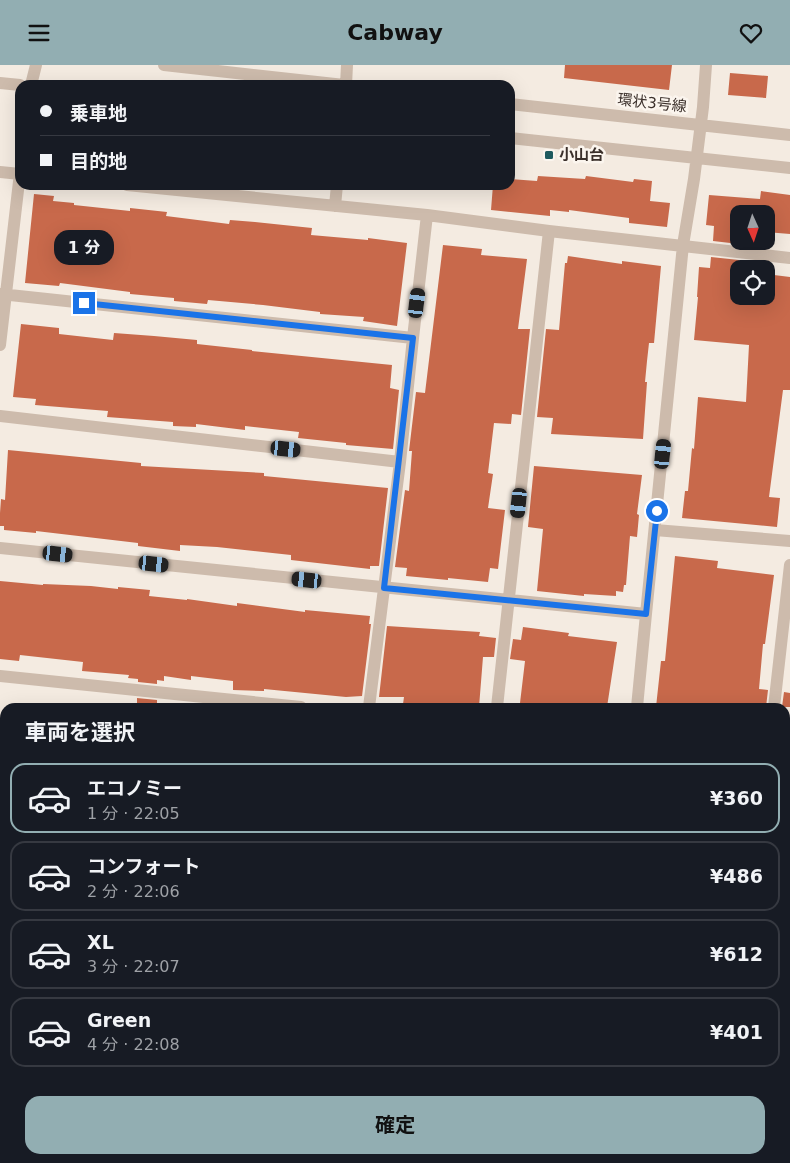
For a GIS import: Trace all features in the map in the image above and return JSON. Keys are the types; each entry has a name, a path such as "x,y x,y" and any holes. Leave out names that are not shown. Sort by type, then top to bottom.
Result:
{"street":[{"path":"32,80 36,65"},
{"path":"164,65 300,80"},
{"path":"346,80 347,65"},
{"path":"637,703 683,245 697,158 706,65"},
{"path":"0,83 15,84"},
{"name":"環状3号線","path":"515,105 790,135"},
{"path":"515,139 790,168"},
{"path":"0,172 15,173"},
{"path":"0,345 3,294 18,190"},
{"path":"177,190 427,215 549,231 790,258"},
{"path":"335,206 337,190"},
{"path":"370,703 400,462 427,215"},
{"path":"498,703 549,231"},
{"path":"3,294 413,338"},
{"path":"0,416 400,462"},
{"path":"655,530 790,541"},
{"path":"0,548 646,614"},
{"path":"774,703 790,565"},
{"path":"0,676 262,703"}],"building":[{"path":"565,65 672,65 669,90 564,78"},
{"path":"730,73 768,76 766,98 728,95"},
{"path":"538,176 585,179 586,176 633,182 634,179 652,181 650,201 670,203 667,227 629,223 629,218 569,210 569,212 550,210 550,216 491,210 493,190 515,190 515,179 537,181"},
{"path":"761,191 790,195 790,234 775,233 775,205 730,205 730,243 713,241 714,226 706,225 709,195 760,199"},
{"path":"34,194 54,196 53,201 74,203 74,205 130,211 130,208 167,212 166,216 229,224 230,220 312,228 311,235 368,240 368,238 407,243 397,326 363,321 364,317 320,314 320,312 263,305 208,300 207,304 174,301 174,298 130,294 130,292 60,283 59,286 25,283"},
{"path":"443,245 482,249 481,255 527,259 518,329 530,329 521,415 512,414 511,424 494,423 488,473 493,474 488,508 505,510 498,569 490,568 488,582 406,576 407,568 395,567 405,490 409,491 412,451 409,451 416,392 425,393"},
{"path":"568,256 622,264 622,261 661,266 654,343 649,343 647,361 643,439 551,434 553,418 537,417 546,329 559,330 565,263 567,263"},
{"path":"711,257 739,260 730,260 730,305 775,305 775,275 790,277 790,390 783,390 769,497 780,498 777,527 682,518 685,491 688,491 692,448 694,449 698,397 746,402 749,345 694,340 699,267 710,268"},
{"path":"21,324 59,328 59,334 113,340 114,333 154,336 197,340 197,344 252,351 392,365 390,388 399,390 393,449 298,438 299,432 245,426 245,430 196,424 196,427 173,426 173,422 107,417 108,411 35,405 36,399 13,397"},
{"path":"8,450 141,463 141,466 264,473 264,476 388,488 379,566 370,566 370,569 291,560 291,555 217,547 180,545 180,551 138,546 138,543 36,531 36,533 4,530 4,526 0,526 0,513 1,499 5,500"},
{"path":"534,466 642,475 637,514 639,515 637,537 630,536 626,585 624,585 623,592 616,591 616,596 584,594 584,596 537,591 543,529 528,527"},
{"path":"675,556 718,561 717,568 774,575 765,644 763,644 759,689 768,690 766,703 656,703 661,661 665,661"},
{"path":"0,581 150,590 149,596 237,606 237,603 305,612 305,610 370,616 369,624 371,624 362,696 346,697 264,689 264,691 233,690 233,681 191,676 191,680 164,676 164,681 157,680 157,684 138,682 138,679 128,678 129,675 82,671 83,662 20,655 19,661 0,659"},
{"path":"387,626 480,632 479,636 496,638 494,657 483,657 479,703 403,703 404,697 379,697"},
{"path":"523,627 569,633 568,636 617,642 608,703 520,703 525,661 510,659 513,639 521,640"},
{"path":"784,692 790,693 790,703 783,703"},
{"path":"137,698 157,700 157,703 137,703"}],"place":[{"name":"小山台","path":"549,155"}],"route":[{"path":"84,303 413,338 384,588 646,614 657,511"}]}
